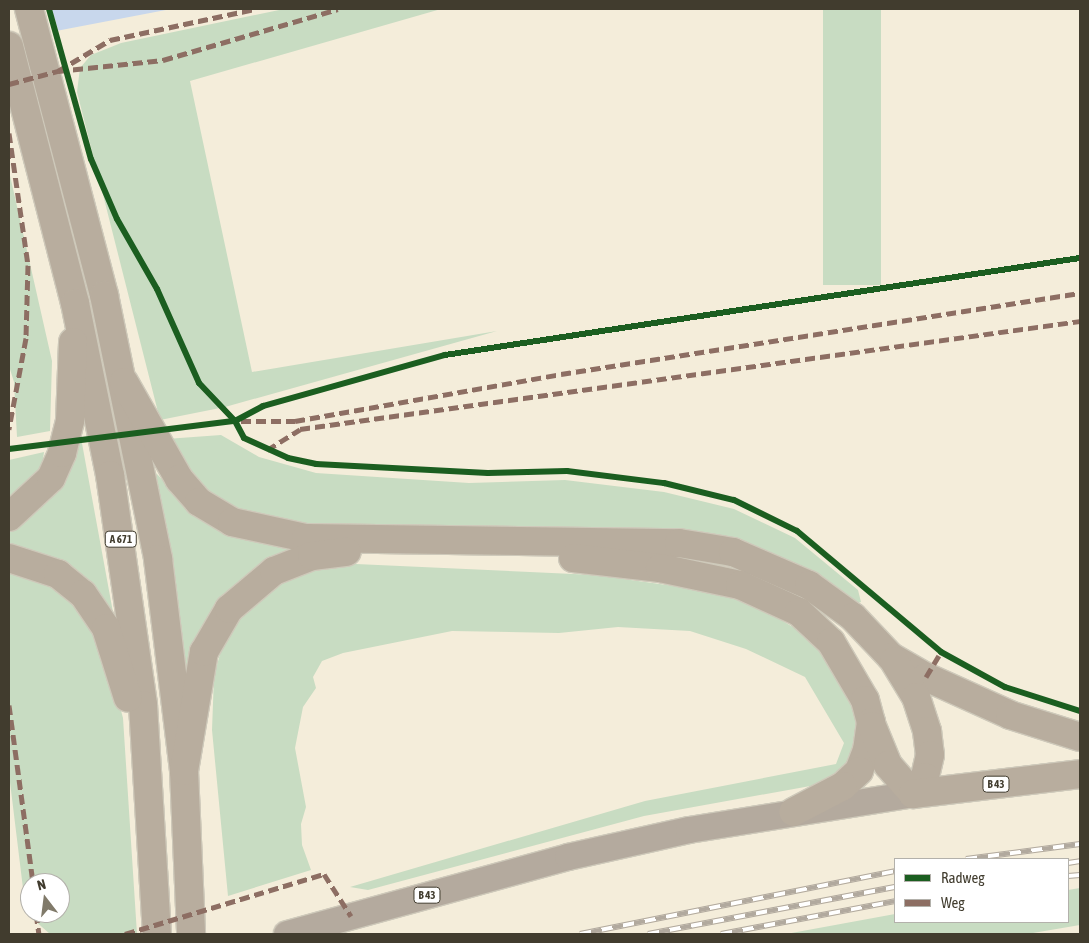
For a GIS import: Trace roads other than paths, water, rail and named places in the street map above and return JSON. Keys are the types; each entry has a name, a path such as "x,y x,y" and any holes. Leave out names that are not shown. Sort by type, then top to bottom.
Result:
{"highway":[{"name":"A 671","path":"29,9 55,100 124,382 158,559 184,771 191,934"},
{"name":"A 671","path":"9,46 26,106 75,303 125,562 150,777 156,873 157,934"},
{"path":"9,517 51,478 62,452 70,421 75,303"},
{"path":"124,382 179,479 199,502 232,522 306,538 707,546 760,561 809,585 854,617 891,657 916,697 928,731 927,770 913,794 888,765 856,679 831,642 798,612 740,585 660,568 553,556 333,553 274,572 240,596 219,622 204,652 184,771"},
{"path":"9,558 58,574 83,594 106,628 150,777"},
{"path":"891,657 967,698 1080,736"},
{"path":"793,812 830,796 859,771 871,722"},
{"name":"B 43","path":"913,794 1080,774"}],"main road":[{"name":"B 43","path":"287,934 568,857 793,812 913,794"}],"water":[{"path":"9,9 171,9 9,40"}],"railway":[{"path":"974,858 1080,844"},
{"path":"1069,863 1080,861"},
{"path":"580,934 894,871"},
{"path":"1069,876 1080,875"},
{"path":"648,934 894,887"},
{"path":"721,934 894,901"}]}
